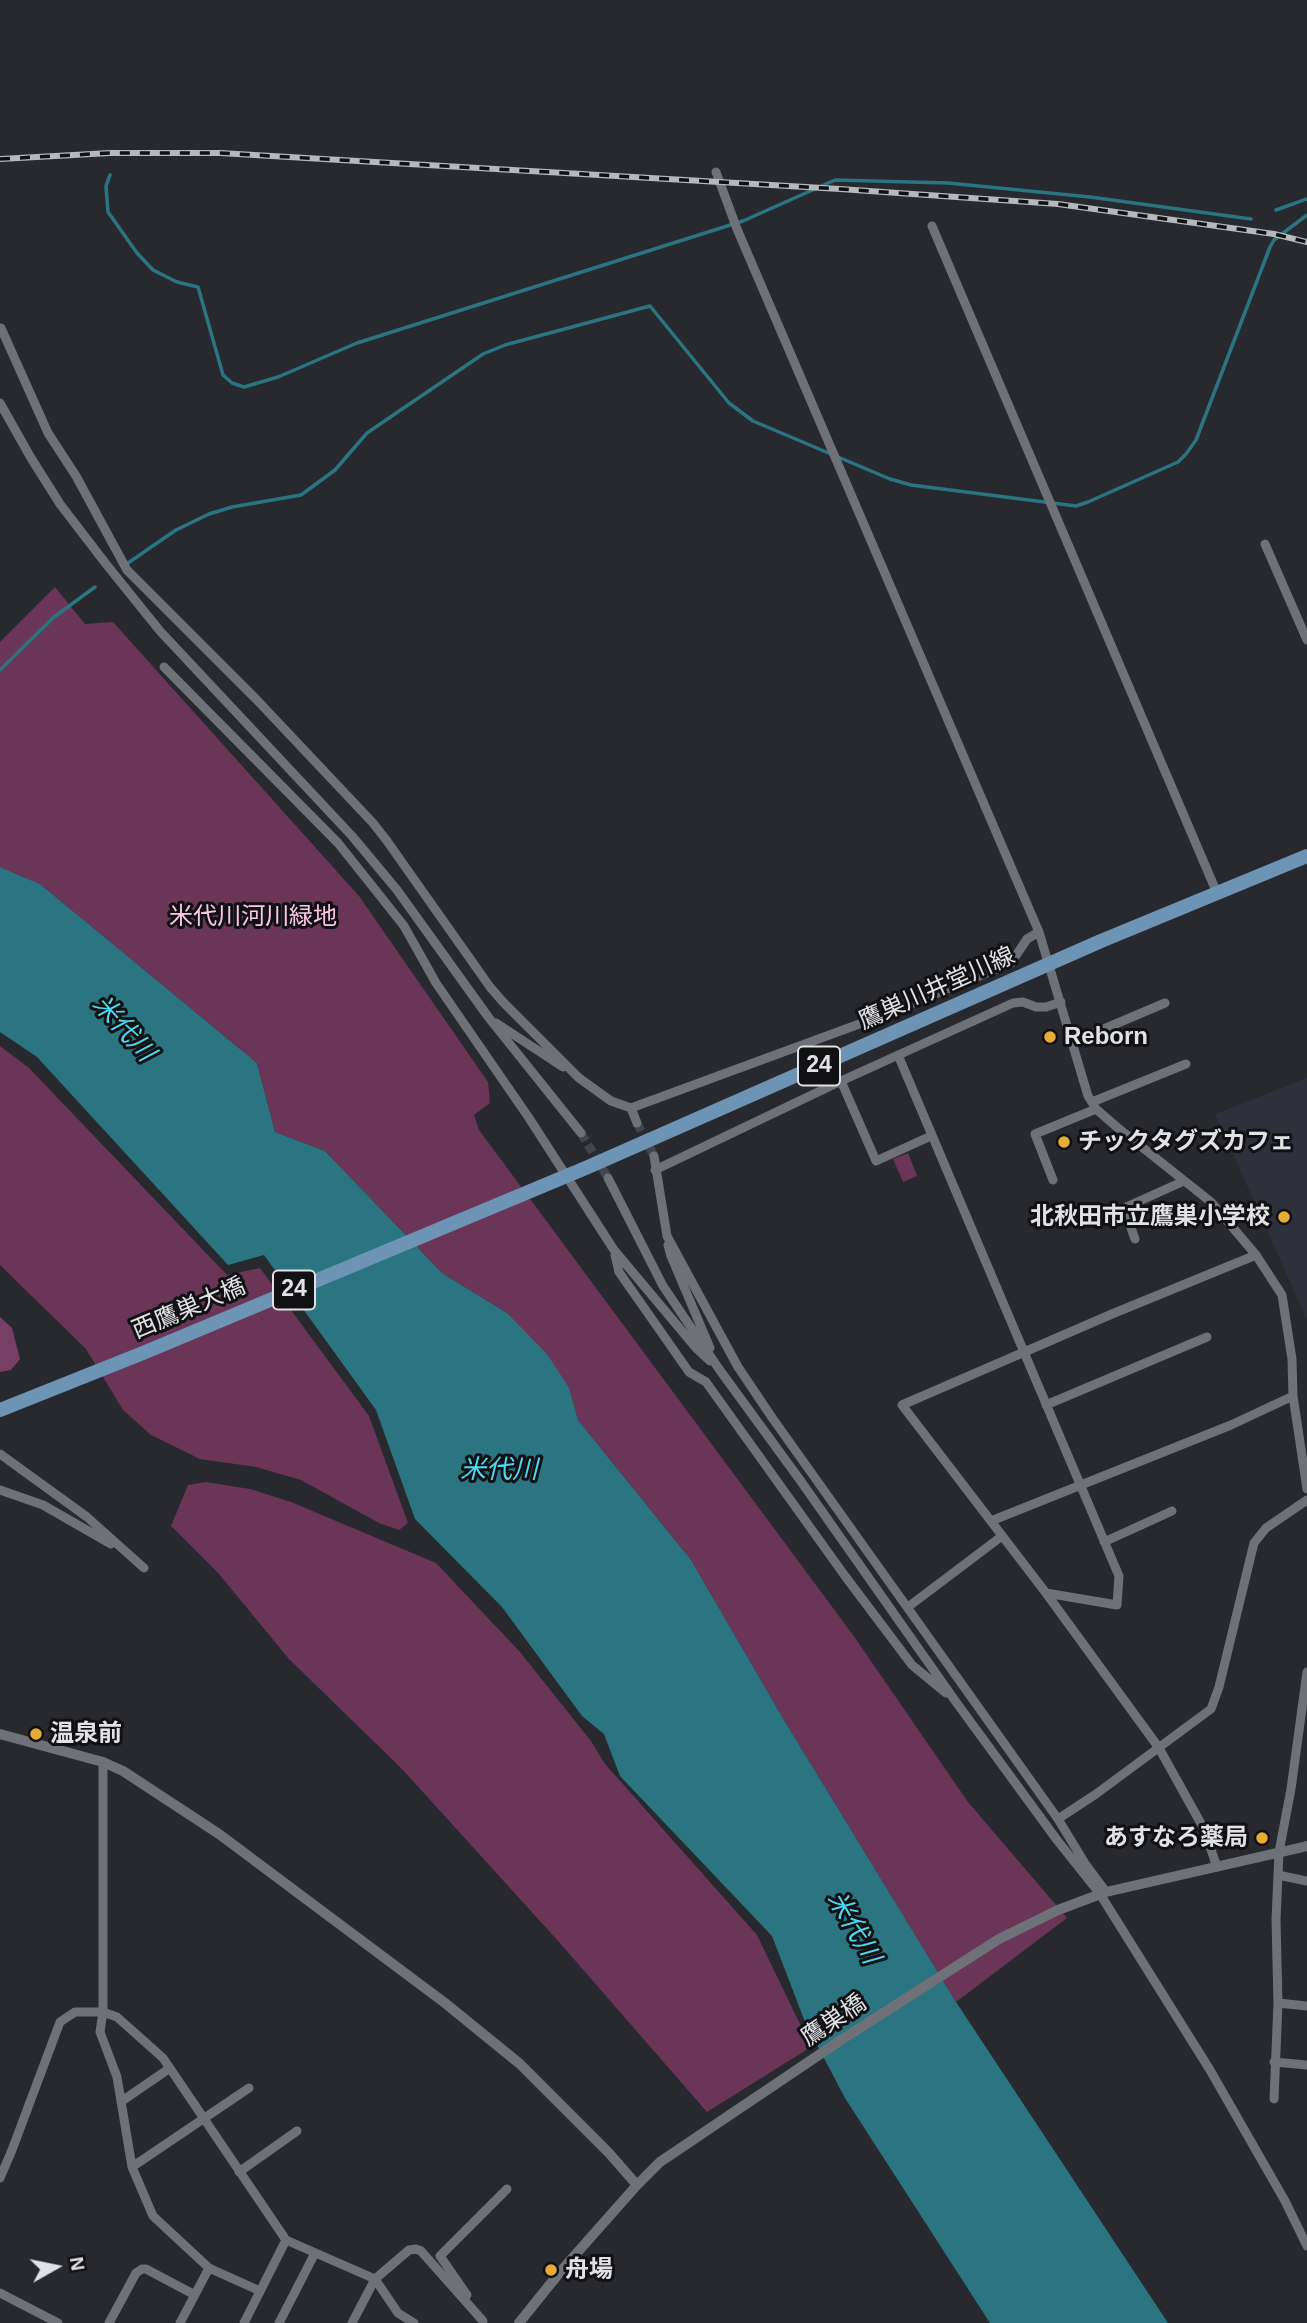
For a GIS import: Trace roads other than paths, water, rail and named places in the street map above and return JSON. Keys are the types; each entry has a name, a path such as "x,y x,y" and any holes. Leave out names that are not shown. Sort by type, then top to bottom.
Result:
{"main road":[{"name":"鷹巣川井堂川線","path":"588,1167 1050,964 1307,856"},
{"name":"西鷹巣大橋","path":"0,1410 144,1353 588,1167"}],"street":[{"path":"716,172 737,229 1038,932 1050,964 1080,1073 1094,1105 1211,1202 1256,1255 1282,1295 1307,1489"},
{"path":"932,226 1217,893"},
{"path":"1,328 48,433 76,476 127,570 353,801 387,841 490,987 579,1078"},
{"path":"0,402 60,503 106,564 160,631 359,845 397,890 489,1018 581,1133"},
{"path":"1265,544 1307,640"},
{"path":"164,667 338,843 404,926 436,984 529,1118 614,1250 697,1349 719,1369"},
{"path":"489,1018 611,1101 631,1108 881,1016 1011,963 1027,939 1038,932"},
{"path":"655,1170 1013,1003 1023,1002 1036,1007 1046,1007 1061,1002"},
{"path":"1073,1042 1165,1003"},
{"path":"898,1055 1119,1576 1117,1605 1046,1592"},
{"path":"1053,1180 1035,1134 1186,1064"},
{"path":"841,1081 876,1161 931,1136"},
{"path":"631,1108 637,1122"},
{"path":"654,1156 671,1256 719,1369"},
{"path":"608,1178 663,1286 719,1369 956,1702 1099,1895 1210,2070 1285,2201 1307,2246"},
{"path":"1135,1240 1124,1208 1184,1181"},
{"path":"667,1236 738,1367 1058,1819 1086,1866 1099,1895"},
{"path":"614,1250 619,1272 689,1372 706,1382 912,1665 956,1702"},
{"path":"1217,1867 1204,1829 1159,1748 1046,1592 902,1405 1256,1255"},
{"path":"1046,1405 1207,1337"},
{"path":"991,1521 1231,1425 1293,1396"},
{"path":"0,1454 87,1517 144,1568 115,1546 43,1505 0,1490"},
{"path":"1058,1819 1211,1709 1219,1687 1254,1543 1266,1528 1307,1500"},
{"path":"1104,1542 1172,1511"},
{"path":"908,1607 1002,1536"},
{"path":"1274,2099 1279,1852 1304,1718 1307,1672"},
{"path":"0,1734 103,1762 123,1771 219,1834 314,1902 520,2064 608,2152 636,2185"},
{"path":"103,1762 103,2012 100,2032 117,2077 132,2167 153,2216 209,2268 260,2291"},
{"name":"鷹巣橋","path":"519,2323 636,2185 660,2162 844,2038 999,1939 1027,1924 1099,1895 1307,1846"},
{"path":"1278,1875 1307,1881"},
{"path":"1278,2003 1307,2006"},
{"path":"0,2178 60,2022 75,2012 103,2012 117,2017 149,2044 170,2068 286,2240 375,2279 398,2313 414,2323"},
{"path":"1274,2062 1307,2065"},
{"path":"122,2101 170,2068"},
{"path":"132,2167 249,2088"},
{"path":"239,2172 297,2131"},
{"path":"485,2322 440,2256 507,2189"},
{"path":"244,2323 286,2240"},
{"path":"352,2323 375,2279 409,2250 421,2251 485,2322"},
{"path":"279,2323 315,2253"},
{"path":"180,2323 209,2268"},
{"path":"109,2323 136,2273 142,2269 195,2294"},
{"path":"0,2293 58,2323"}],"water":[{"name":"米代川","path":"0,867 40,884 257,1063 275,1132 325,1151 442,1273 507,1313 547,1354 569,1388 578,1420 691,1560 784,1720 956,2002 1168,2323 990,2323 845,2098 805,2022 772,1936 620,1776 604,1734 582,1716 502,1607 415,1519 376,1410 264,1255 228,1265 37,1057 0,1032"}],"waterway":[{"path":"110,175 106,186 108,212 137,253 153,270 177,282 198,287 223,375 232,383 244,387 278,377 357,343 743,221 835,180 948,183 1090,197 1251,219"},
{"path":"1276,210 1307,199"},
{"path":"128,563 176,530 209,514 232,507 301,495 335,470 367,433 483,354 505,345 650,306 729,403 753,421 890,479 911,485 1076,506 1178,462 1186,454 1196,440 1270,247 1274,240 1307,215"},
{"path":"0,670 54,617 95,587"}],"tunnel":[{"path":"637,1123 654,1156"},
{"path":"581,1133 608,1178"}],"railway":[{"path":"0,159 110,153 220,153 840,189 1058,204 1274,234 1307,242"}],"place":[{"name":"Reborn","path":"1050,1037"},
{"name":"チックタグズカフェ","path":"1064,1142"},
{"name":"北秋田市立鷹巣小学校","path":"1284,1217"},
{"name":"温泉前","path":"36,1734"},
{"name":"あすなろ薬局","path":"1262,1838"},
{"name":"舟場","path":"551,2270"}],"park label":[{"name":"米代川河川緑地","path":"253,917"}]}
